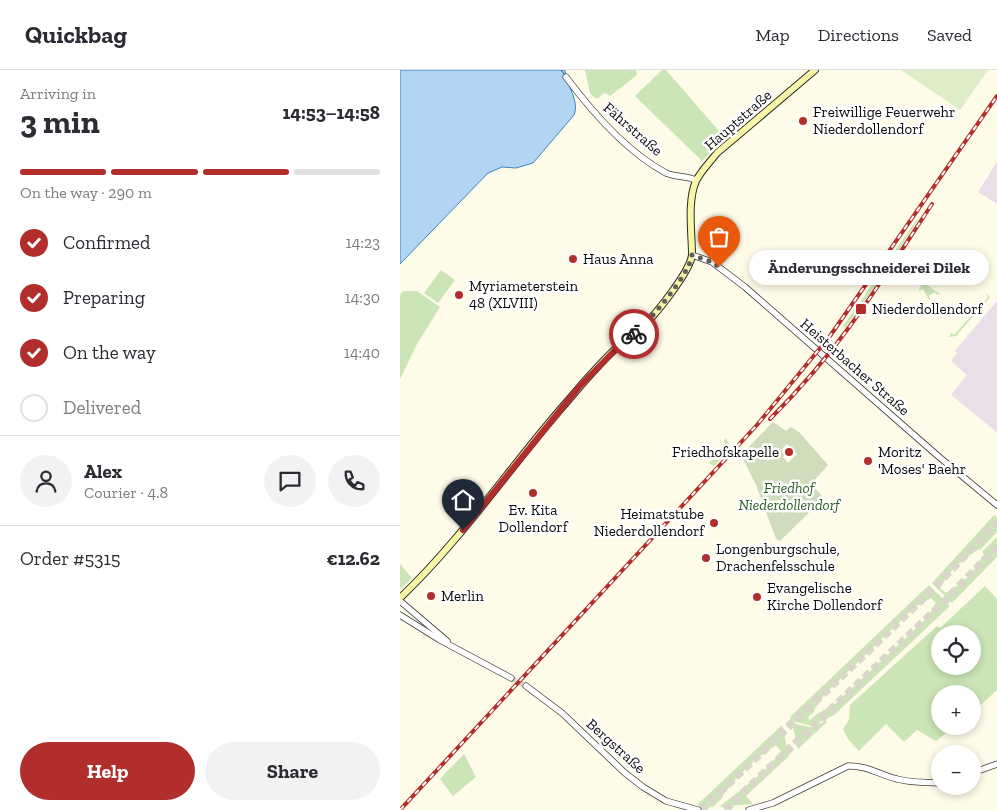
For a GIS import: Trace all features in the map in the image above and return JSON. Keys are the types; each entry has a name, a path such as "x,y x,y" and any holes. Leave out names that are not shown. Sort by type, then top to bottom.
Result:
{"main road":[{"name":"Hauptstraße","path":"400,599 451,545 549,422 590,375 622,343 647,322 687,272 692,262 692,205 696,180 717,153 815,70"}],"street":[{"name":"Fährstraße","path":"566,77 599,118 644,158 668,174 696,180"},
{"name":"Heisterbacher Straße","path":"692,255 712,262 745,287 888,413 997,505"},
{"path":"400,599 456,649"},
{"path":"402,618 512,678"},
{"name":"Bergstraße","path":"526,686 562,713 625,773 666,801 698,810"},
{"path":"981,770 997,764"},
{"path":"749,810 773,803 848,766 857,765 898,780 931,782"}],"shaded area":[{"path":"997,162 997,204 978,192"},
{"path":"997,301 997,432 951,395 967,375 951,361 957,353 955,351"}],"green space":[{"path":"585,70 636,70 637,75 610,96 606,93 602,94 599,98 595,98 590,93"},
{"path":"662,70 666,70 725,138 702,161 635,96"},
{"path":"901,70 988,70 960,110"},
{"path":"917,219 881,278 845,328 843,326 856,307 858,308 862,303 860,302"},
{"path":"441,270 455,280 438,303 424,293"},
{"path":"923,282 940,294 937,295 935,292 929,296 929,300 923,289 918,291"},
{"path":"403,291 417,291 440,307 417,344 400,379 400,295"},
{"path":"985,293 990,297 956,336 949,337 951,333 954,335 988,297"},
{"name":"Friedhof Niederdollendorf","path":"773,422 786,431 791,427 799,432 828,465 811,484 824,498 780,541 776,539 756,485 741,455","holes":["787,444 797,454 788,463 783,457 785,455 781,450"]},
{"path":"726,438 731,449 714,466 709,463 726,447 724,441"},
{"path":"994,515 997,518 997,532 980,550 961,561 940,588 946,593 963,581 980,561 984,554 982,552 997,537 997,557 952,603 932,583"},
{"path":"400,564 412,578 400,590"},
{"path":"929,585 950,606 834,715 812,726 792,721 790,717","holes":["931,598 936,603 927,618 835,704 810,720 808,717 815,711 825,694 915,607"]},
{"path":"985,586 997,599 997,690 981,705 981,685 931,685 931,735 944,735 936,741 917,730 904,742 886,724 859,751 848,739 843,729 849,720 850,705 931,631 931,675 981,675 981,625 943,625"},
{"path":"826,720 827,722 798,749 792,723 814,728"},
{"path":"782,725 789,756 746,796 753,804 719,807 752,781 774,760 781,751 776,745 740,774 713,807 697,805"},
{"path":"464,754 476,777 453,796 440,779"}],"water":[{"path":"400,70 565,70 574,99 575,110 574,115 533,163 516,168 502,167 488,173 400,264"}],"ferry route":[{"path":"561,70 565,75"}],"tunnel":[{"path":"701,810 929,593 997,522"},
{"path":"725,810 942,604 997,547"},
{"path":"511,678 526,686"}],"railway":[{"path":"400,810 757,425 830,336 997,96"},
{"path":"770,419 812,374 841,338 882,281 932,204"}],"way so far":[{"path":"634,334 647,322 687,272 692,262 692,255 702,257 719,267"}],"place":[{"name":"Freiwillige Feuerwehr Niederdollendorf","path":"803,121"},
{"name":"Haus Anna","path":"573,259"},
{"name":"Änderungsschneiderei Dilek","path":"719,267"},
{"name":"Myriameterstein 48 (XLVIII)","path":"459,295"},
{"name":"Niederdollendorf","path":"861,309"},
{"name":"Friedhofskapelle","path":"789,452"},
{"name":"Moritz 'Moses' Baehr","path":"868,461"},
{"name":"Ev. Kita Dollendorf","path":"533,493"},
{"name":"Heimatstube Niederdollendorf","path":"714,523"},
{"name":"Longenburgschule, Drachenfelsschule","path":"706,558"},
{"name":"Merlin","path":"431,596"},
{"name":"Evangelische Kirche Dollendorf","path":"757,597"}],"route":[{"path":"463,530 579,387 622,343 634,334"}]}
